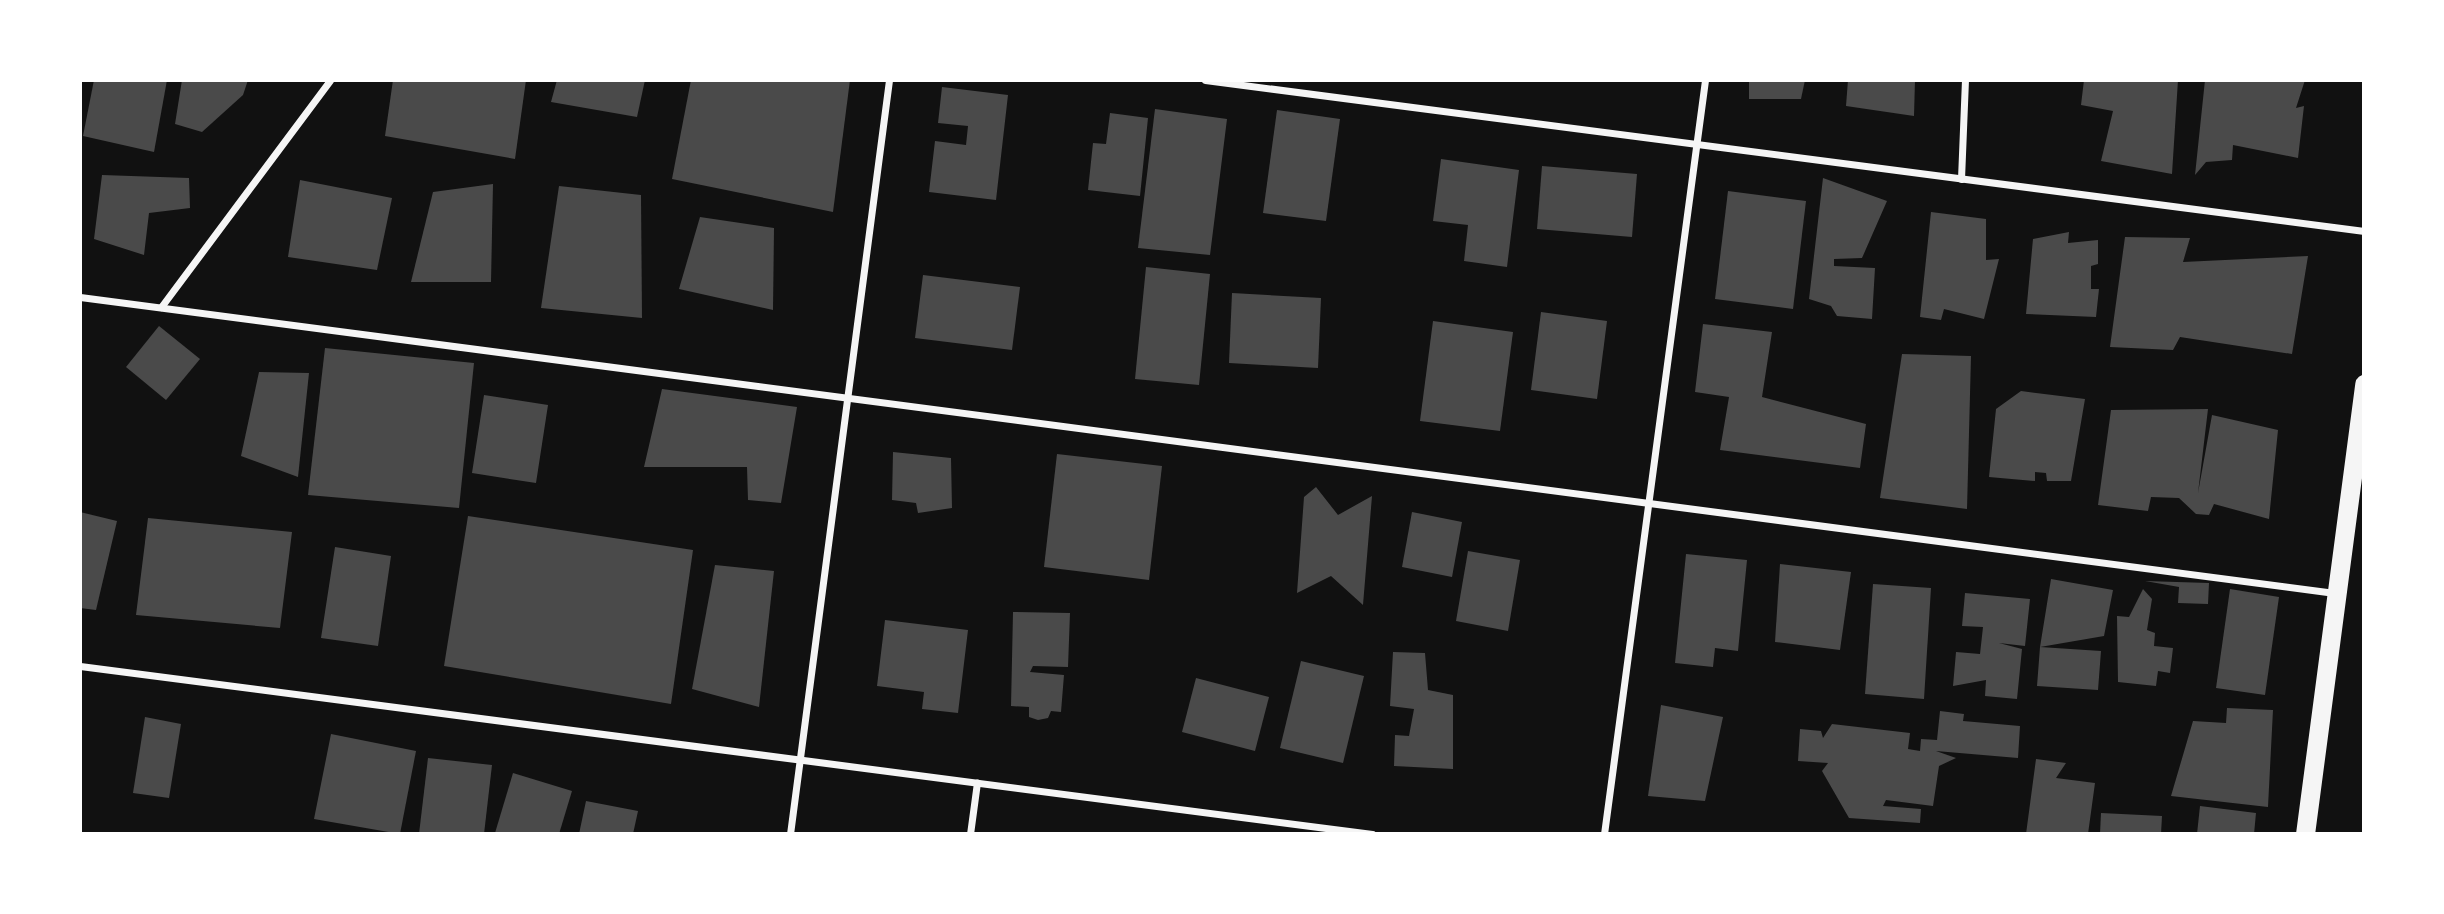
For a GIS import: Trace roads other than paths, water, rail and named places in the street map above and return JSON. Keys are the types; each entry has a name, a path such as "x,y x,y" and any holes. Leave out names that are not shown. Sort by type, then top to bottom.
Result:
{"highway":[{"path":"2305,834 2364,384"}],"street":[{"path":"161,307 330,80"},
{"path":"790,834 889,80"},
{"path":"1205,80 2364,231"},
{"path":"1604,834 1704,80"},
{"path":"1961,179 1965,80"},
{"path":"80,296 2336,593"},
{"path":"80,666 1371,834"},
{"path":"970,834 977,782"}]}
